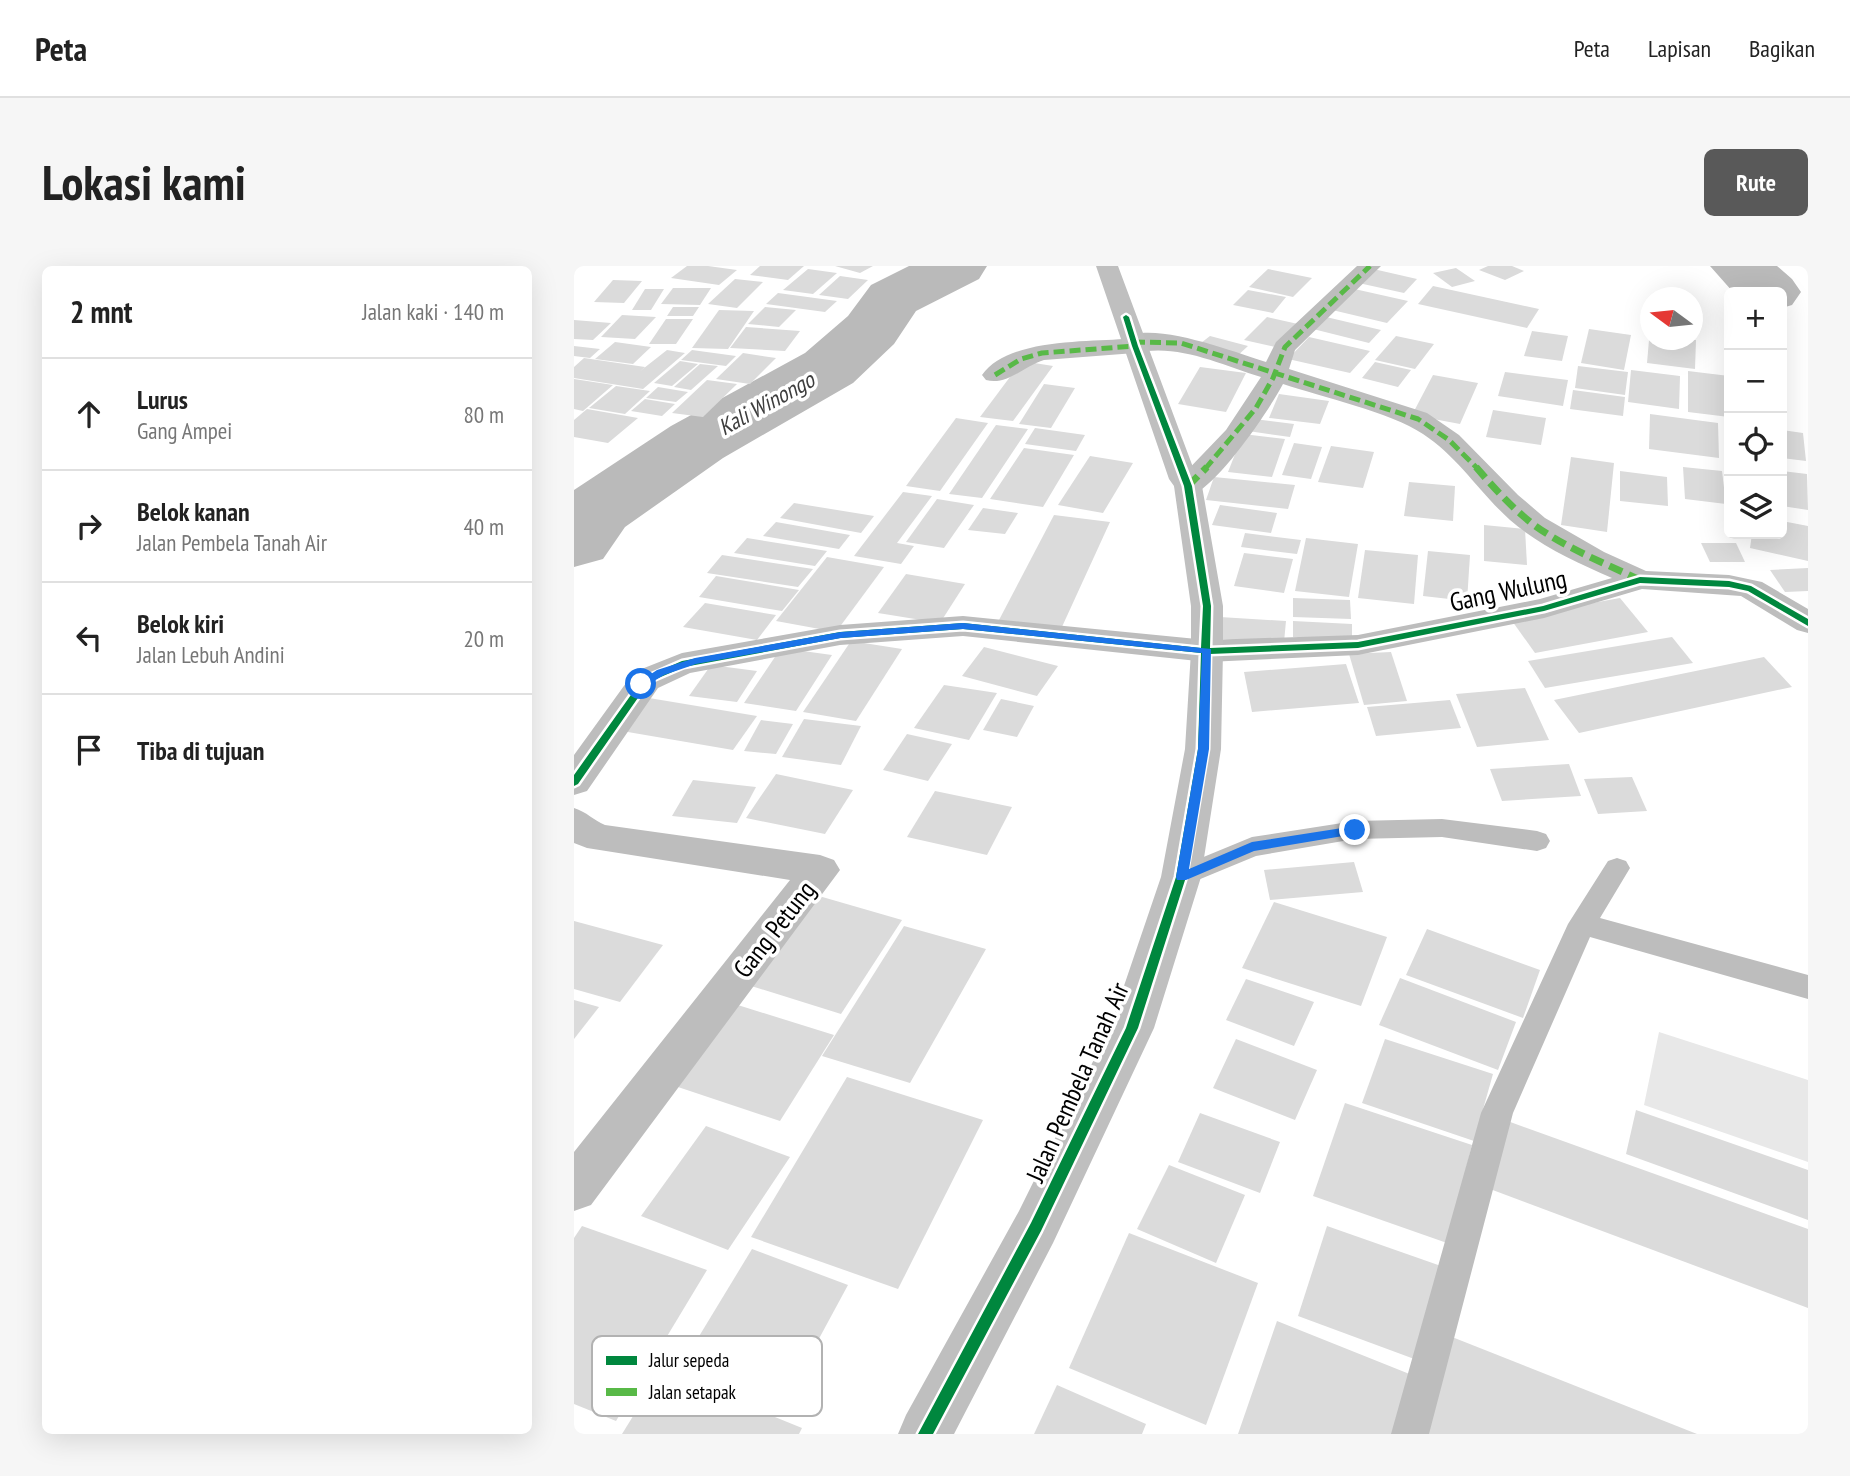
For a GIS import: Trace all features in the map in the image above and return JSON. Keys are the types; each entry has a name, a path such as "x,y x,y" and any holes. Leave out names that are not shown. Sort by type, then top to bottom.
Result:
{"main road":[{"name":"Jalan Pembela Tanah Air","path":"925,1434 1036,1227 1132,1028 1181,877 1203,749 1207,606 1188,486 1107,266"}],"street":[{"path":"1188,486 1245,426 1275,375 1284,347 1370,266"},
{"path":"995,375 1021,359 1131,335 1181,344 1402,413 1439,430 1465,453 1521,514 1550,535 1640,580"},
{"name":"Gang Wulung","path":"574,782 641,684 682,664 841,635 963,626 1207,651 1358,645 1544,608 1640,580 1729,584 1751,589 1808,623"},
{"name":"Gang Petung","path":"574,822 581,830 600,838 820,870 574,1189"}],"lane":[{"path":"1181,877 1252,847 1355,830 1442,828 1537,841"},
{"path":"1410,1434 1497,1113 1582,924 1617,868"},
{"path":"1582,924 1808,987"}],"shaded area":[{"path":"1659,1032 1808,1080 1808,1162 1644,1105"}],"building":[{"path":"687,266 737,270 719,285 671,278"},
{"path":"760,266 804,266 788,280 750,275"},
{"path":"835,266 873,266 860,273"},
{"path":"1488,266 1512,266 1524,271 1505,280 1479,270"},
{"path":"1369,268 1417,279 1404,293 1354,282"},
{"path":"1456,268 1475,281 1452,287 1433,273"},
{"path":"808,269 837,273 813,294 783,290"},
{"path":"1268,269 1312,278 1293,297 1249,287"},
{"path":"840,276 868,280 848,299 819,295"},
{"path":"735,279 763,282 737,308 708,304"},
{"path":"613,280 642,281 624,303 594,302"},
{"path":"1433,286 1539,309 1527,328 1418,304"},
{"path":"673,288 711,288 700,305 661,304"},
{"path":"1350,288 1408,301 1387,323 1328,309"},
{"path":"645,289 664,289 651,310 632,310"},
{"path":"1248,290 1286,297 1273,313 1233,305"},
{"path":"778,293 837,301 825,312 766,304"},
{"path":"673,307 699,307 693,316 667,316"},
{"path":"765,307 796,310 779,327 748,324"},
{"path":"719,310 754,311 728,349 692,348"},
{"path":"622,315 656,317 635,339 601,337"},
{"path":"1322,316 1381,330 1369,343 1309,328"},
{"path":"1267,317 1298,324 1275,347 1244,340"},
{"path":"666,319 693,319 676,344 649,344"},
{"path":"574,320 611,323 593,340 574,339"},
{"path":"746,327 800,331 785,351 730,348"},
{"path":"1589,329 1631,335 1624,370 1581,363"},
{"path":"1532,331 1568,336 1562,361 1524,356"},
{"path":"1210,336 1248,346 1235,358 1197,346"},
{"path":"1396,336 1434,344 1415,369 1375,360"},
{"path":"1309,337 1370,351 1350,373 1288,359"},
{"path":"615,342 651,347 633,364 595,359"},
{"path":"574,346 600,349 590,358 574,356"},
{"path":"667,350 685,353 643,389 574,378 574,367 584,358 645,367 639,372"},
{"path":"692,350 736,356 726,366 681,360"},
{"path":"1648,350 1696,350 1695,369 1647,363"},
{"path":"743,353 776,358 750,384 716,379"},
{"path":"680,361 698,364 672,386 654,383"},
{"path":"1022,361 1053,366 1013,421 980,417"},
{"path":"1375,362 1411,370 1398,387 1362,378"},
{"path":"700,364 718,366 691,390 674,387"},
{"path":"1578,366 1628,372 1625,395 1575,388"},
{"path":"1200,367 1246,373 1226,412 1178,404"},
{"path":"1631,370 1680,376 1679,409 1628,402"},
{"path":"1688,371 1724,375 1724,416 1688,412"},
{"path":"1505,372 1568,380 1563,406 1498,396"},
{"path":"1433,375 1478,383 1460,424 1412,415"},
{"path":"574,379 613,385 583,411 574,409"},
{"path":"707,380 737,384 703,417 672,413"},
{"path":"1044,384 1075,388 1051,428 1019,424"},
{"path":"616,386 650,391 625,414 589,408"},
{"path":"658,387 688,392 676,402 646,398"},
{"path":"1573,390 1625,397 1623,416 1570,409"},
{"path":"1279,394 1329,401 1320,424 1269,418"},
{"path":"645,399 675,404 662,416 631,411"},
{"path":"587,409 638,418 608,443 574,437 574,420"},
{"path":"1493,410 1546,418 1541,445 1486,437"},
{"path":"1650,414 1718,423 1719,458 1649,449"},
{"path":"956,418 988,423 940,491 906,486"},
{"path":"1254,419 1294,424 1290,437 1248,431"},
{"path":"996,425 1028,429 982,498 949,494"},
{"path":"1035,428 1085,435 1076,451 1025,444"},
{"path":"1787,431 1803,433 1806,461 1787,459"},
{"path":"1243,434 1285,439 1272,477 1228,472"},
{"path":"1294,443 1322,447 1311,479 1282,475"},
{"path":"1331,446 1374,452 1363,488 1318,482"},
{"path":"1024,448 1074,455 1043,507 990,499"},
{"path":"1090,456 1133,463 1103,513 1058,505"},
{"path":"1571,457 1614,463 1607,532 1561,525"},
{"path":"1683,467 1722,471 1724,504 1685,499"},
{"path":"1620,471 1667,477 1668,506 1620,501"},
{"path":"1787,472 1807,474 1808,510 1787,507"},
{"path":"1214,477 1295,485 1288,509 1206,500"},
{"path":"1409,482 1455,486 1453,521 1404,516"},
{"path":"903,492 932,496 897,543 914,546 901,564 854,556"},
{"path":"937,499 974,505 944,548 906,542"},
{"path":"794,503 874,516 861,533 780,518"},
{"path":"1220,505 1277,513 1271,533 1212,525"},
{"path":"983,508 1018,513 1005,534 968,530"},
{"path":"1054,515 1110,522 1061,629 999,620"},
{"path":"776,522 850,535 839,549 763,536"},
{"path":"1787,522 1808,526 1808,561 1750,548 1751,539 1787,539"},
{"path":"1484,525 1525,529 1527,565 1484,561"},
{"path":"1245,533 1301,540 1297,554 1241,547"},
{"path":"747,538 827,551 815,566 734,553"},
{"path":"1306,538 1358,544 1349,597 1295,591"},
{"path":"1701,543 1736,543 1745,562 1710,562"},
{"path":"1365,550 1418,555 1414,604 1358,598"},
{"path":"1428,551 1470,555 1467,601 1423,596"},
{"path":"1244,553 1293,559 1284,593 1234,586"},
{"path":"722,555 813,569 798,587 707,573"},
{"path":"827,557 884,567 836,632 776,621"},
{"path":"1808,568 1808,591 1785,592 1770,570"},
{"path":"906,574 965,584 940,623 878,613"},
{"path":"716,576 799,590 782,611 699,597"},
{"path":"1293,598 1350,600 1351,619 1293,617"},
{"path":"1620,598 1648,632 1535,653 1510,618"},
{"path":"705,603 776,615 757,640 683,627"},
{"path":"1220,617 1286,621 1284,642 1217,639"},
{"path":"1293,621 1352,624 1352,640 1293,637"},
{"path":"1672,637 1693,663 1545,688 1528,661"},
{"path":"851,641 902,649 856,721 803,712"},
{"path":"984,647 1058,666 1037,696 962,676"},
{"path":"781,648 832,655 796,711 744,703"},
{"path":"1391,652 1407,701 1364,705 1349,654"},
{"path":"1764,657 1792,687 1579,733 1554,700"},
{"path":"1346,664 1359,703 1252,712 1244,672"},
{"path":"711,665 757,671 737,702 689,696"},
{"path":"944,685 997,693 969,740 914,728"},
{"path":"1525,688 1549,740 1477,747 1456,694"},
{"path":"649,698 757,716 733,750 622,731"},
{"path":"1001,699 1034,706 1017,737 983,730"},
{"path":"1450,700 1461,728 1376,736 1367,707"},
{"path":"804,719 861,726 841,765 782,757"},
{"path":"761,720 793,724 776,754 744,751"},
{"path":"907,734 952,744 928,781 883,770"},
{"path":"1569,764 1581,796 1502,801 1490,769"},
{"path":"776,774 853,790 825,834 746,818"},
{"path":"1632,777 1647,811 1598,814 1584,779"},
{"path":"693,780 756,787 737,823 672,816"},
{"path":"935,791 1012,807 987,855 907,837"},
{"path":"1354,862 1363,892 1270,900 1264,870"},
{"path":"812,894 902,920 841,1014 748,985"},
{"path":"1274,902 1387,937 1361,1006 1242,968"},
{"path":"574,921 663,945 620,1002 574,989"},
{"path":"904,926 986,949 910,1083 822,1056"},
{"path":"1427,929 1540,970 1523,1018 1406,975"},
{"path":"1400,978 1516,1022 1498,1070 1379,1025"},
{"path":"1246,979 1314,1002 1294,1046 1226,1020"},
{"path":"574,1000 599,1007 574,1039"},
{"path":"725,1001 834,1035 780,1121 666,1083"},
{"path":"1236,1039 1317,1070 1295,1120 1213,1088"},
{"path":"1385,1039 1493,1074 1474,1141 1362,1103"},
{"path":"847,1077 983,1120 898,1289 751,1237"},
{"path":"1345,1103 1472,1145 1447,1243 1313,1196"},
{"path":"1636,1110 1808,1170 1808,1220 1626,1154"},
{"path":"1200,1113 1280,1142 1260,1193 1178,1162"},
{"path":"1502,1119 1808,1229 1808,1308 1482,1186"},
{"path":"706,1126 790,1157 728,1250 641,1216"},
{"path":"1169,1165 1245,1195 1216,1263 1137,1229"},
{"path":"582,1226 707,1270 667,1336 592,1336 592,1411 574,1404 574,1238"},
{"path":"1327,1226 1441,1266 1417,1360 1298,1316"},
{"path":"1129,1233 1258,1283 1206,1425 1069,1368"},
{"path":"752,1249 848,1285 820,1336 699,1336"},
{"path":"1277,1321 1417,1377 1401,1434 1238,1434"},
{"path":"1447,1335 1697,1434 1420,1434"},
{"path":"1057,1385 1146,1424 1142,1434 1034,1434"},
{"path":"604,1416 619,1416 616,1421"},
{"path":"633,1416 772,1416 802,1428 799,1434 622,1434"}],"waterway":[{"name":"Kali Winongo","path":"574,542 597,510 697,442 829,368 871,330 893,298 957,266"},
{"name":"Kali Winongo","path":"1740,266 1764,287"}],"marked path":[{"path":"1188,486 1224,448 1256,408 1273,378 1285,347 1370,266"},
{"path":"1134,342 1181,343 1418,419 1449,440 1507,501 1534,525 1578,551 1640,580"},
{"path":"995,375 1021,359 1042,353 1135,346"}],"cycle path":[{"path":"925,1434 1036,1227 1132,1028 1181,877 1203,749 1207,606 1188,486 1126,317"},
{"path":"574,782 646,680 682,664 840,635 963,626 1207,651 1358,645 1544,608 1640,580 1729,584 1751,589 1808,623"}],"route":[{"path":"641,684 661,672 695,661 841,635 963,626 1207,651 1203,749 1181,877 1252,847 1355,830"}]}
